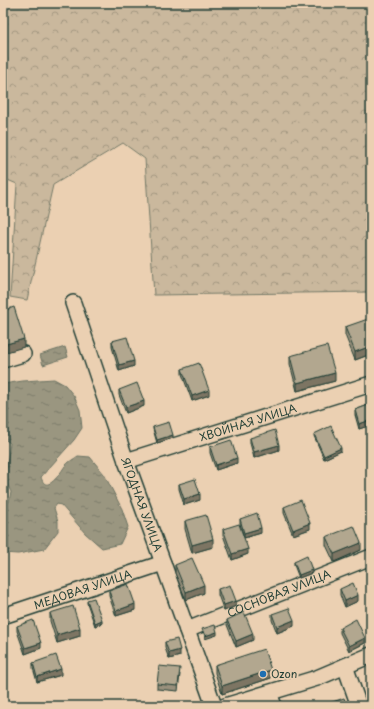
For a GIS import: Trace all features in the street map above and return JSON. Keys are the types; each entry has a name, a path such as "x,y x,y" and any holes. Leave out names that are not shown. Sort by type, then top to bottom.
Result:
{"street":[{"name":"ЯГОДНАЯ УЛИЦА","path":"73,303 126,461 214,706"},
{"path":"3,360 23,354"},
{"name":"ХВОЙНАЯ УЛИЦА","path":"126,461 371,384"},
{"name":"СОСНОВАЯ УЛИЦА","path":"187,630 371,557"},
{"name":"МЕДОВАЯ УЛИЦА","path":"3,616 164,564"},
{"path":"225,706 272,699 371,655"},
{"path":"345,666 359,706"}],"green space":[{"path":"3,3 371,3 371,292 154,295 145,159 123,143 53,185 27,300 10,297 17,184 3,178"}],"water":[{"path":"65,347 68,357 43,365 40,355"},
{"path":"54,379 65,385 74,396 80,410 82,428 74,440 41,477 43,482 46,484 53,481 69,462 78,456 90,457 104,474 122,509 128,527 120,544 102,548 85,533 61,505 57,504 54,508 58,521 58,531 44,549 18,554 3,553 3,505 9,502 11,492 5,479 10,443 3,438 3,384"}],"building":[{"path":"14,307 24,339 3,345 3,311"},
{"path":"368,319 371,326 371,346 355,352 345,327"},
{"path":"127,337 134,361 119,365 112,341"},
{"path":"327,346 335,373 297,383 290,356"},
{"path":"199,363 209,390 192,396 182,369"},
{"path":"137,383 144,401 126,407 119,390"},
{"path":"371,404 371,420 359,424 355,410"},
{"path":"169,422 173,435 157,440 153,427"},
{"path":"331,426 341,448 324,456 314,434"},
{"path":"275,430 279,445 254,452 250,438"},
{"path":"231,440 237,458 216,465 210,447"},
{"path":"195,479 200,494 184,499 179,484"},
{"path":"301,500 310,523 293,530 284,507"},
{"path":"257,513 261,528 244,533 240,519"},
{"path":"206,515 213,539 192,545 185,521"},
{"path":"239,524 248,549 232,554 223,529"},
{"path":"354,526 361,543 334,554 326,537"},
{"path":"307,556 312,570 299,575 294,562"},
{"path":"192,558 204,585 186,592 175,565"},
{"path":"353,583 358,595 345,601 340,589"},
{"path":"128,584 135,604 116,611 109,591"},
{"path":"230,585 236,601 224,605 218,589"},
{"path":"94,598 102,620 95,623 87,600"},
{"path":"73,606 80,628 57,635 50,613"},
{"path":"289,608 294,620 277,627 272,614"},
{"path":"244,612 253,634 236,641 227,620"},
{"path":"356,619 365,638 349,646 340,628"},
{"path":"33,620 41,643 25,648 17,626"},
{"path":"215,625 217,632 205,636 202,629"},
{"path":"177,639 180,650 169,653 165,642"},
{"path":"264,649 271,670 222,686 215,665"},
{"path":"56,655 61,669 37,677 33,663"},
{"path":"159,666 180,668 178,686 157,684"},
{"path":"344,698 347,706 321,706"}],"place":[{"name":"Ozon","path":"263,674"}]}
